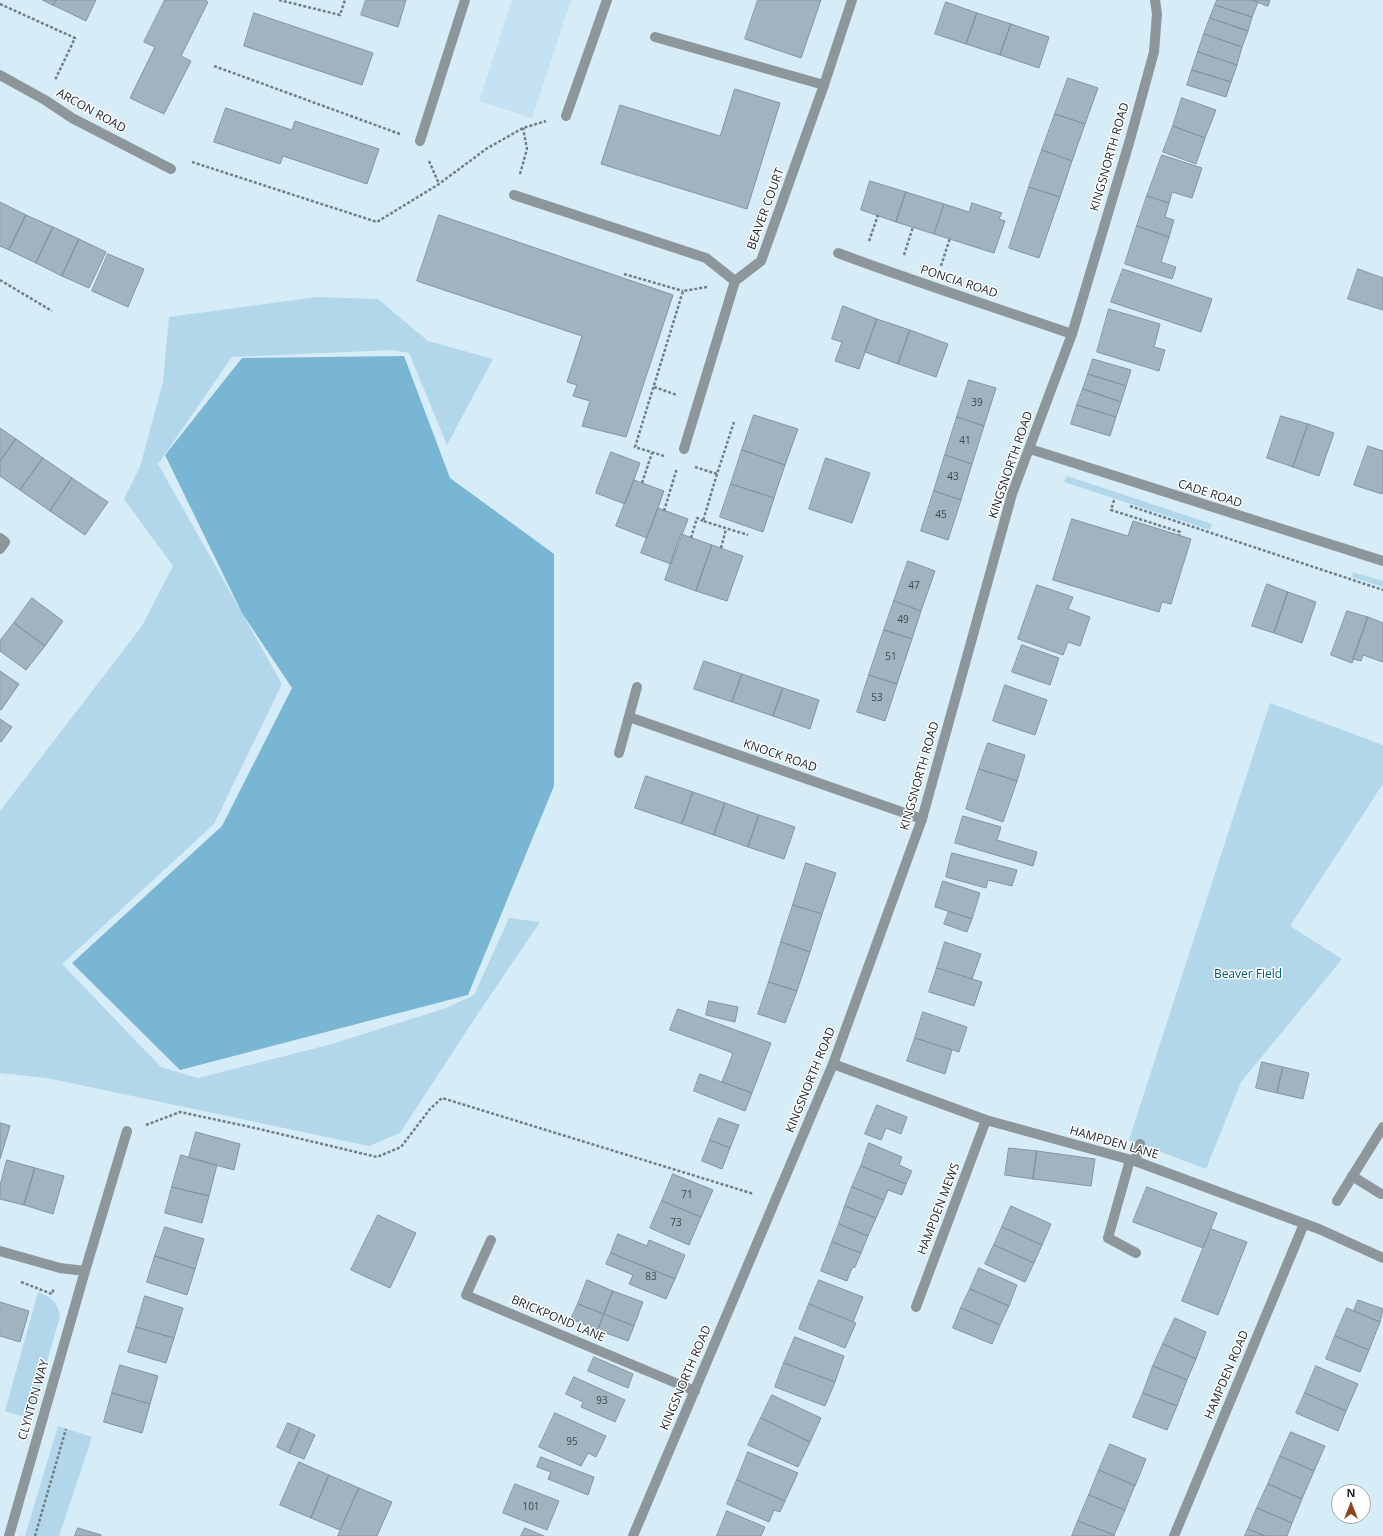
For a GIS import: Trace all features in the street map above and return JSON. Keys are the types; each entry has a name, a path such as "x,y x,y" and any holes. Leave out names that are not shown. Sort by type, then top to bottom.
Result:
{"street":[{"path":"420,141 465,0"},
{"path":"566,116 607,0"},
{"name":"BEAVER COURT","path":"734,281 761,262 824,85 852,0"},
{"name":"KINGSNORTH ROAD","path":"633,1536 833,1064 922,819 1012,494 1072,334 1154,52 1157,14 1155,0"},
{"path":"655,37 824,85"},
{"name":"ARCON ROAD","path":"0,75 45,100 72,118 171,168"},
{"path":"514,195 706,258 734,281 684,449"},
{"name":"PONCIA ROAD","path":"838,252 934,288 968,298 1072,334"},
{"name":"CADE ROAD","path":"1030,449 1383,562"},
{"path":"0,538 5,542 0,549"},
{"path":"619,753 637,687"},
{"name":"KNOCK ROAD","path":"629,717 922,819"},
{"name":"HAMPDEN LANE","path":"833,1064 986,1120 1132,1160 1222,1192 1304,1224 1383,1258"},
{"name":"HAMPDEN MEWS","path":"916,1307 986,1120"},
{"path":"1337,1201 1383,1127"},
{"name":"CLYNTON WAY","path":"9,1536 84,1271 127,1131"},
{"path":"1136,1253 1108,1238 1132,1160 1140,1144"},
{"path":"1352,1176 1381,1194"},
{"name":"HAMPDEN ROAD","path":"1174,1536 1304,1224"},
{"name":"BRICKPOND LANE","path":"491,1240 466,1295 695,1391"},
{"path":"0,1250 60,1268 84,1271"}],"path":[{"path":"279,0 340,15 345,0"},
{"path":"0,4 75,38 45,100"},
{"path":"214,66 420,141"},
{"path":"171,168 182,159 377,222 439,184 486,149 524,128 566,116"},
{"path":"514,195 527,149 524,128"},
{"path":"863,262 878,215"},
{"path":"898,275 913,227"},
{"path":"934,288 950,238"},
{"path":"624,274 683,291 734,281"},
{"path":"0,280 52,311"},
{"path":"654,387 683,291"},
{"path":"642,483 652,452"},
{"path":"664,511 679,462"},
{"path":"704,521 717,474"},
{"path":"1107,498 1121,503"},
{"path":"1114,500 1111,510 1180,532 1179,535"},
{"path":"1128,505 1383,590"},
{"path":"691,538 697,518 748,536"},
{"path":"721,548 726,529"},
{"path":"127,1131 180,1112 377,1157 401,1147 430,1109 442,1098 776,1201"},
{"path":"35,1536 66,1430"}],"shaded area":[{"path":"512,0 571,0 532,118 479,101"},
{"path":"404,356 450,478 554,554 554,786 468,995 180,1070 72,963 222,826 292,688 242,613 165,455 242,358"}],"green space":[{"path":"317,297 378,299 428,341 493,359 447,445 409,353 393,350 232,357 158,464 282,684 214,824 62,964 161,1067 198,1078 332,1044 446,1008 474,995 509,918 540,922 400,1133 369,1146 47,1078 0,1073 0,811 142,626 173,566 124,499 140,467 163,382 169,317"},
{"path":"1067,476 1212,524 1210,530 1064,482"},
{"path":"1353,572 1383,581 1383,587 1352,577"},
{"name":"Beaver Field","path":"1270,703 1383,745 1383,784 1290,926 1342,959 1241,1082 1206,1169 1129,1140"},
{"path":"38,1292 47,1296 56,1304 60,1316 31,1419 5,1411"},
{"path":"58,1426 92,1437 59,1536 25,1536"}],"building":[{"path":"43,0 56,0 53,5"},
{"path":"56,0 96,0 86,21 53,5"},
{"path":"165,0 205,0 208,2 181,56 191,61 164,114 130,98 155,47 144,42"},
{"path":"366,0 406,0 398,27 361,15"},
{"path":"758,0 821,0 801,58 745,39"},
{"path":"1217,0 1252,0 1258,2 1252,17 1215,5"},
{"path":"1252,0 1270,0 1268,6"},
{"path":"946,2 977,13 966,44 935,34"},
{"path":"1215,5 1252,17 1248,31 1210,18"},
{"path":"254,13 373,53 362,85 244,46"},
{"path":"977,13 1011,24 1000,55 966,44"},
{"path":"1210,18 1248,31 1242,47 1204,34"},
{"path":"1011,24 1049,37 1039,68 1000,55"},
{"path":"1204,34 1242,47 1237,65 1198,52"},
{"path":"1198,52 1237,65 1231,82 1192,70"},
{"path":"1192,70 1231,82 1226,97 1187,85"},
{"path":"1068,78 1098,88 1085,124 1055,114"},
{"path":"735,89 780,103 747,209 601,164 620,105 720,136"},
{"path":"1182,98 1216,110 1205,138 1173,126"},
{"path":"226,108 292,130 295,121 379,149 367,184 283,156 280,164 214,142"},
{"path":"1055,114 1085,124 1072,161 1042,150"},
{"path":"1173,126 1205,138 1196,164 1163,152"},
{"path":"1042,150 1072,161 1060,197 1029,187"},
{"path":"1162,155 1202,168 1192,198 1172,192 1169,203 1147,196"},
{"path":"870,181 906,192 896,222 861,210"},
{"path":"1029,187 1060,197 1039,258 1009,248"},
{"path":"906,192 944,204 934,234 896,222"},
{"path":"1147,196 1169,203 1165,217 1174,220 1169,237 1137,226"},
{"path":"0,202 26,215 9,250 0,246"},
{"path":"972,203 1002,213 999,219 1005,221 994,253 934,234 944,204 969,212"},
{"path":"26,215 53,227 36,263 9,250"},
{"path":"439,215 673,295 626,437 582,426 590,401 573,396 577,385 567,382 582,336 417,281"},
{"path":"1137,226 1169,237 1161,262 1176,267 1172,279 1125,264"},
{"path":"53,227 79,239 62,276 36,263"},
{"path":"79,239 106,252 89,288 62,276"},
{"path":"108,254 144,269 128,307 92,291"},
{"path":"1123,269 1212,299 1201,332 1111,302"},
{"path":"1358,269 1383,278 1383,310 1348,299"},
{"path":"843,306 877,319 859,369 835,361 842,342 832,339"},
{"path":"1109,309 1160,324 1154,347 1165,350 1159,371 1097,352"},
{"path":"877,319 910,330 898,364 865,352"},
{"path":"910,330 948,344 936,377 898,364"},
{"path":"1093,359 1131,370 1126,386 1088,374"},
{"path":"1088,374 1126,386 1121,402 1083,389"},
{"path":"969,380 996,388 984,426 957,417"},
{"path":"1083,389 1121,402 1116,417 1077,405"},
{"path":"1077,405 1116,417 1110,436 1071,424"},
{"path":"754,415 798,429 785,465 742,450"},
{"path":"1281,416 1308,424 1293,467 1267,458"},
{"path":"957,417 984,426 972,464 945,455"},
{"path":"1308,424 1334,433 1319,476 1293,467"},
{"path":"0,428 16,439 0,461"},
{"path":"16,439 43,458 20,490 0,476 0,461"},
{"path":"1368,446 1383,451 1382,494 1354,485"},
{"path":"742,450 785,465 774,498 731,484"},
{"path":"611,452 640,463 625,504 596,493"},
{"path":"945,455 972,464 961,500 934,491"},
{"path":"43,458 72,478 50,511 20,490"},
{"path":"826,458 870,473 852,523 809,509"},
{"path":"72,478 108,502 85,535 50,511"},
{"path":"634,480 664,491 647,538 616,526"},
{"path":"731,484 774,498 763,532 720,517"},
{"path":"934,491 961,500 948,540 921,531"},
{"path":"658,508 688,519 671,564 641,553"},
{"path":"1072,519 1128,536 1133,521 1191,539 1171,604 1162,602 1159,612 1053,580"},
{"path":"681,534 712,545 696,591 665,580"},
{"path":"712,545 743,556 727,601 696,591"},
{"path":"908,561 935,571 921,611 894,601"},
{"path":"1267,584 1288,592 1274,633 1252,626"},
{"path":"1037,585 1073,597 1068,609 1090,617 1080,646 1068,642 1063,655 1018,639"},
{"path":"1288,592 1316,602 1302,643 1274,633"},
{"path":"32,598 63,621 45,646 14,623"},
{"path":"894,601 921,611 912,639 884,630"},
{"path":"1347,611 1368,617 1352,663 1331,655"},
{"path":"1368,617 1383,623 1383,662 1363,655 1361,661 1353,659"},
{"path":"14,623 45,646 26,670 0,651 0,641"},
{"path":"884,630 912,639 897,684 869,675"},
{"path":"1022,645 1059,658 1050,685 1012,672"},
{"path":"704,661 742,674 732,702 694,689"},
{"path":"0,671 19,684 1,710 0,709"},
{"path":"742,674 783,688 773,716 732,702"},
{"path":"869,675 897,684 885,721 857,712"},
{"path":"1005,685 1047,700 1035,735 993,721"},
{"path":"783,688 819,700 810,729 773,716"},
{"path":"0,719 12,727 1,742 0,741"},
{"path":"988,743 1025,755 1017,781 979,769"},
{"path":"979,769 1017,781 1003,822 966,809"},
{"path":"646,776 693,792 682,824 635,808"},
{"path":"693,792 725,803 714,835 682,824"},
{"path":"725,803 759,815 748,847 714,835"},
{"path":"759,815 795,827 784,859 748,847"},
{"path":"963,816 1001,827 997,840 1037,852 1033,866 955,843"},
{"path":"952,853 1017,870 1012,886 988,880 986,888 946,877"},
{"path":"806,863 836,873 822,914 793,905"},
{"path":"943,881 980,893 972,919 935,907"},
{"path":"793,905 822,914 810,952 781,942"},
{"path":"949,911 972,919 967,932 944,924"},
{"path":"781,942 810,952 797,991 769,982"},
{"path":"945,942 981,954 972,979 937,968"},
{"path":"937,968 982,982 974,1006 929,992"},
{"path":"769,982 797,991 785,1023 758,1014"},
{"path":"709,1001 738,1007 735,1022 706,1015"},
{"path":"678,1009 771,1043 752,1093 722,1082 733,1053 670,1030"},
{"path":"923,1012 967,1027 959,1052 915,1038"},
{"path":"915,1038 952,1050 945,1074 907,1061"},
{"path":"1262,1062 1283,1067 1277,1093 1256,1088"},
{"path":"1283,1067 1309,1073 1303,1099 1277,1093"},
{"path":"700,1074 752,1093 745,1111 694,1091"},
{"path":"877,1105 907,1117 901,1134 886,1128 881,1140 865,1134"},
{"path":"719,1118 739,1125 730,1148 710,1140"},
{"path":"1,1123 10,1126 0,1159 0,1126"},
{"path":"196,1132 240,1144 234,1170 189,1158"},
{"path":"710,1140 730,1148 722,1169 702,1161"},
{"path":"869,1143 902,1157 899,1165 912,1171 906,1184 861,1166"},
{"path":"1009,1148 1037,1151 1033,1179 1005,1175"},
{"path":"1037,1151 1095,1159 1091,1186 1033,1179"},
{"path":"181,1155 217,1165 209,1196 172,1187"},
{"path":"7,1160 35,1168 24,1205 0,1199 0,1186"},
{"path":"861,1166 906,1184 902,1195 888,1190 884,1200 852,1187"},
{"path":"35,1168 64,1176 53,1214 24,1205"},
{"path":"673,1174 713,1190 701,1217 662,1201"},
{"path":"172,1187 209,1196 202,1223 165,1213"},
{"path":"852,1187 884,1200 876,1218 845,1206"},
{"path":"1147,1187 1217,1213 1203,1248 1133,1222"},
{"path":"662,1201 701,1217 689,1245 650,1228"},
{"path":"845,1206 876,1218 868,1236 839,1224"},
{"path":"1011,1206 1051,1224 1042,1245 1002,1227"},
{"path":"378,1215 416,1233 390,1288 351,1270"},
{"path":"839,1224 868,1236 861,1253 832,1242"},
{"path":"165,1227 204,1239 195,1269 155,1256"},
{"path":"1002,1227 1042,1245 1034,1263 994,1245"},
{"path":"1211,1229 1247,1242 1218,1315 1182,1301"},
{"path":"618,1234 647,1246 649,1240 685,1255 675,1279 611,1253"},
{"path":"832,1242 861,1253 855,1267 852,1268 847,1281 821,1271"},
{"path":"994,1245 1034,1263 1025,1282 985,1264"},
{"path":"611,1253 675,1279 666,1299 629,1284 633,1275 606,1264"},
{"path":"155,1256 195,1269 187,1295 147,1282"},
{"path":"979,1268 1017,1285 1009,1306 970,1289"},
{"path":"587,1280 613,1291 604,1314 578,1304"},
{"path":"819,1280 863,1297 853,1322 809,1304"},
{"path":"970,1289 1009,1306 1000,1325 961,1308"},
{"path":"613,1291 643,1302 634,1326 604,1314"},
{"path":"145,1296 183,1308 174,1338 136,1327"},
{"path":"1358,1300 1383,1309 1380,1322 1354,1311"},
{"path":"0,1302 29,1311 20,1342 0,1336"},
{"path":"578,1304 604,1314 598,1330 571,1319"},
{"path":"809,1304 856,1323 845,1348 799,1329"},
{"path":"961,1308 1000,1325 992,1344 953,1328"},
{"path":"1347,1308 1380,1322 1369,1350 1335,1336"},
{"path":"604,1314 634,1326 628,1341 598,1330"},
{"path":"1175,1318 1206,1332 1196,1359 1163,1344"},
{"path":"136,1327 174,1338 166,1363 128,1352"},
{"path":"1335,1336 1369,1350 1360,1372 1326,1359"},
{"path":"795,1337 844,1356 835,1382 784,1363"},
{"path":"1163,1344 1196,1359 1187,1380 1153,1366"},
{"path":"594,1357 633,1374 628,1388 588,1371"},
{"path":"784,1363 835,1382 825,1406 775,1387"},
{"path":"120,1365 158,1376 150,1404 112,1393"},
{"path":"1153,1366 1187,1380 1177,1406 1143,1393"},
{"path":"1316,1366 1358,1384 1346,1411 1305,1393"},
{"path":"574,1377 625,1400 615,1422 581,1407 583,1402 566,1394"},
{"path":"112,1393 150,1404 142,1433 104,1422"},
{"path":"1143,1393 1177,1406 1167,1430 1133,1417"},
{"path":"1305,1393 1346,1411 1338,1431 1296,1413"},
{"path":"772,1395 821,1418 810,1442 761,1418"},
{"path":"555,1413 606,1436 596,1457 588,1453 581,1466 539,1447"},
{"path":"761,1418 810,1442 798,1467 748,1445"},
{"path":"288,1423 300,1428 289,1453 277,1447"},
{"path":"300,1428 315,1435 304,1459 289,1453"},
{"path":"1291,1432 1325,1446 1314,1471 1280,1456"},
{"path":"1110,1444 1146,1459 1135,1486 1099,1470"},
{"path":"748,1452 798,1473 785,1501 737,1480"},
{"path":"1280,1456 1314,1471 1302,1499 1268,1484"},
{"path":"541,1457 594,1477 588,1495 548,1479 551,1472 537,1467"},
{"path":"299,1462 329,1475 311,1518 280,1505"},
{"path":"1099,1470 1135,1485 1125,1510 1089,1495"},
{"path":"329,1475 359,1488 340,1530 311,1518"},
{"path":"737,1480 785,1501 780,1512 774,1510 769,1522 727,1504"},
{"path":"515,1484 559,1501 547,1530 503,1513"},
{"path":"1268,1484 1302,1499 1292,1523 1257,1508"},
{"path":"359,1488 392,1502 377,1536 338,1536"},
{"path":"1089,1495 1125,1510 1114,1535 1078,1521"},
{"path":"1257,1508 1292,1523 1287,1536 1265,1536 1248,1529"},
{"path":"727,1511 765,1527 761,1536 717,1536"},
{"path":"1078,1521 1114,1535 1115,1536 1072,1536"},
{"path":"78,1528 101,1535 101,1536 75,1536"},
{"path":"525,1528 544,1536 521,1536"},
{"path":"1248,1529 1265,1536 1245,1536"}]}
